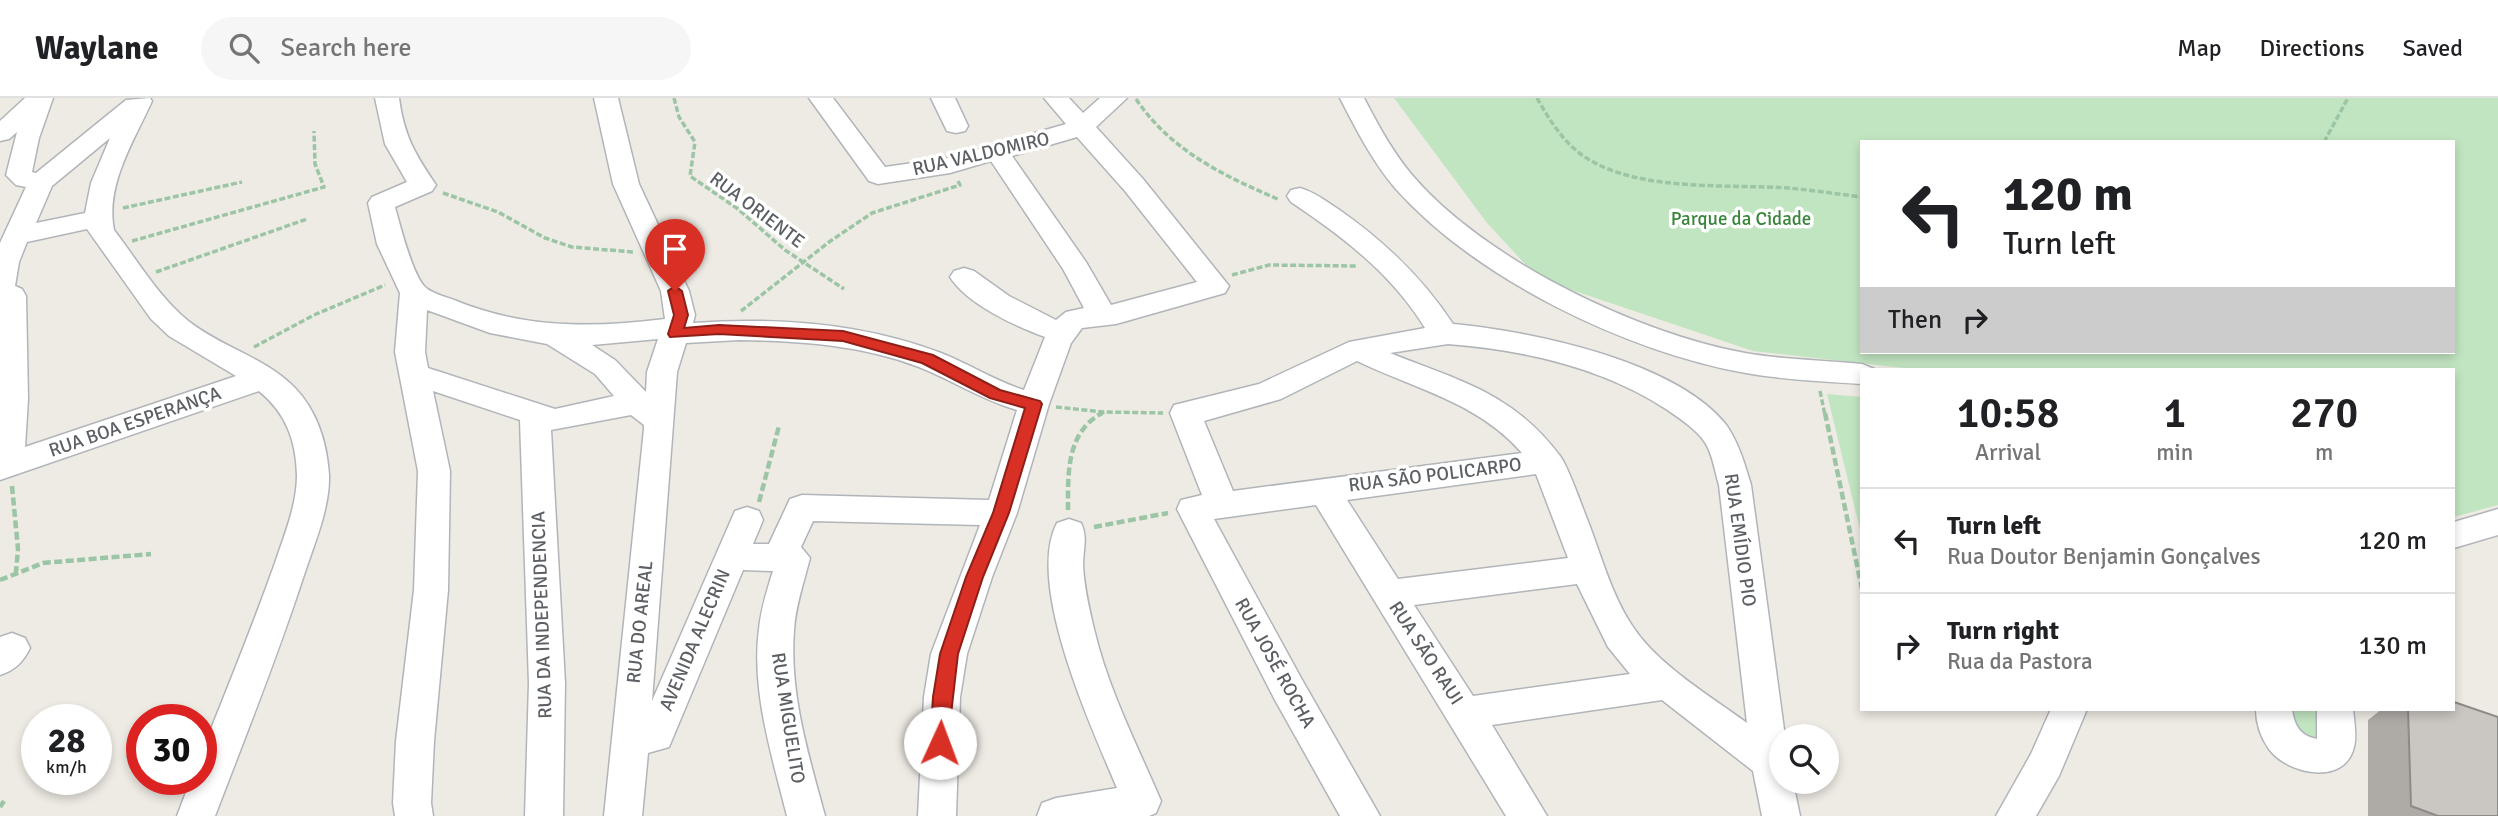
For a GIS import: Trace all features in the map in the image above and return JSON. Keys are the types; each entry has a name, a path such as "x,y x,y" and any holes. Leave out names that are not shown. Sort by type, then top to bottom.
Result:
{"street":[{"path":"0,134 40,98"},
{"path":"40,98 19,175 25,179 41,181"},
{"path":"387,98 390,125 400,152 410,171 423,185 381,203 391,244 410,285 410,352 421,376 434,471 434,523 425,658 415,740 412,803 414,816"},
{"name":"RUA VALDOMIRO","path":"821,98 878,176 950,165 1082,126"},
{"path":"943,98 956,126"},
{"path":"937,816 942,697 949,654 975,577 1001,513 1049,361 1062,333 1068,323 1076,319 1103,317 1213,284 1134,185 1056,98"},
{"path":"1082,126 1115,98"},
{"path":"1352,98 1365,127 1397,175 1415,195 1478,247 1515,273 1563,300 1714,356 1747,364 1860,374"},
{"path":"4,466 13,399 6,353 12,296 0,290 5,262 41,181 142,100"},
{"path":"142,100 101,192 97,216 111,247 162,313 179,330 263,377 283,394 300,415 313,476 306,520 274,615 195,816"},
{"path":"607,101 626,184 675,291 681,315 677,330"},
{"path":"998,153 1076,268 1103,317"},
{"path":"1296,201 1351,229 1391,264 1415,289 1444,334"},
{"path":"16,236 97,216"},
{"path":"964,277 995,303 1037,325 1062,333"},
{"path":"410,285 440,306 484,320 554,335 719,330 811,333 860,339 928,359 995,394 1034,404"},
{"name":"RUA DO AREAL","path":"623,816 649,416 659,403 662,372 677,330"},
{"name":"RUA EMÍDIO PIO","path":"1185,413 1226,405 1280,386 1358,350 1444,334 1538,346 1586,359 1636,379 1693,413 1714,432 1727,457 1735,485 1769,754"},
{"path":"554,335 605,367 649,416"},
{"path":"1636,379 1671,342"},
{"path":"1358,350 1447,386 1498,413 1520,429 1547,461 1588,569 1618,635 1644,665 1769,761"},
{"path":"421,376 555,420 649,416"},
{"name":"RUA BOA ESPERANÇA","path":"4,466 263,377"},
{"name":"RUA JOSÉ ROCHA","path":"1185,413 1207,506 1288,689 1361,816"},
{"name":"RUA DA INDEPENDENCIA","path":"534,414 547,683 544,816"},
{"name":"RUA SÃO POLICARPO","path":"1207,506 1547,461"},
{"name":"RUA SÃO RAUI","path":"1324,490 1528,816"},
{"path":"731,557 780,558 802,508 1001,513"},
{"name":"AVENIDA ALECRIN","path":"628,741 656,735 747,520"},
{"path":"2455,535 2498,522"},
{"path":"1056,816 1142,801 1089,676 1067,584 1066,545 1069,532"},
{"name":"RUA MIGUELITO","path":"780,558 793,558 780,605 775,656 788,738 806,816"},
{"path":"1388,594 1588,569"},
{"path":"1466,713 1668,684"},
{"path":"2015,816 2046,764 2068,711"},
{"path":"2274,711 2273,723 2280,737 2294,749 2313,756 2327,756 2336,746 2335,711"},
{"name":"RUA EMÍDIO PIO","path":"1777,794 1781,816"}],"path":[{"name":"RUA ORIENTE","path":"674,98 676,114 693,136 695,156 690,176 804,263 844,289"},
{"path":"1135,98 1144,114 1170,141 1245,185 1296,201"},
{"path":"1537,98 1569,144 1591,161 1622,172 1662,180 1791,188 1860,197"},
{"path":"2324,140 2348,98"},
{"path":"111,247 324,187 316,164 314,131"},
{"path":"719,330 872,214 892,205 960,186 950,165"},
{"path":"97,216 242,182"},
{"path":"423,185 498,212 545,238 572,247 657,253"},
{"path":"136,280 307,219"},
{"path":"1213,284 1269,265 1347,267 1391,264"},
{"path":"230,359 324,311 410,285"},
{"path":"1815,370 1860,580"},
{"path":"1034,404 1104,412 1185,413"},
{"path":"1104,412 1085,424 1072,454 1068,489 1069,532 1207,506"},
{"path":"747,520 762,498 779,426"},
{"path":"4,466 11,472 18,549 16,572"},
{"path":"0,580 43,563 151,554"}],"green space":[{"name":"Parque da Cidade","path":"1394,98 2498,98 2498,505 2455,517 2455,368 1904,368 1753,351 1539,279 1487,223"},
{"path":"1827,394 1860,397 1860,530"},
{"path":"2289,711 2324,711 2325,737 2318,743 2288,729"}],"building":[{"path":"2455,702 2498,717 2498,816 2438,816 2411,806 2408,711 2455,711"}],"route":[{"path":"675,291 681,315 675,334 719,330 811,333 860,339 928,359 995,394 1034,404 1001,513 958,623 949,654 942,697 940,743"}]}
